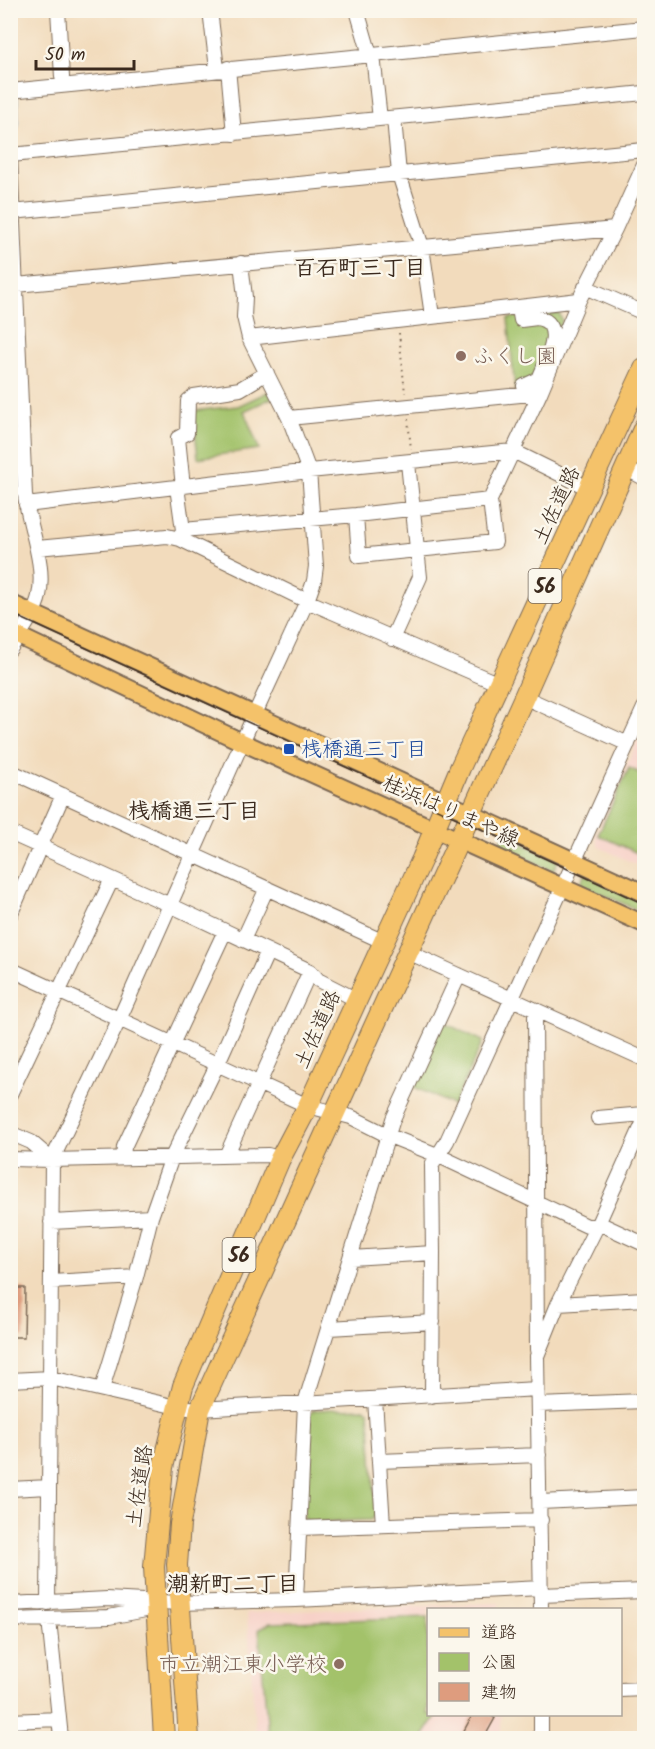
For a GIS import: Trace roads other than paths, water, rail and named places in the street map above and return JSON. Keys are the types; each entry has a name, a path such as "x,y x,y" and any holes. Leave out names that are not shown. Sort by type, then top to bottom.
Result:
{"highway":[{"name":"土佐道路","path":"164,1738 154,1567 163,1467 183,1386 280,1159 308,1106 384,942 499,684 645,369"},
{"name":"56","path":"189,1738 177,1565 180,1524 200,1408 524,697 625,468 642,436"}],"main road":[{"name":"桂浜はりまや線","path":"10,603 645,894"},
{"name":"桂浜はりまや線","path":"13,639 645,924"}],"street":[{"path":"58,10 62,76"},
{"path":"210,10 234,134"},
{"path":"357,10 372,55 399,174 422,247 432,316"},
{"path":"10,90 645,28"},
{"path":"13,639 32,613 39,597 37,548 26,505 20,423 11,155 645,93"},
{"path":"12,212 645,150"},
{"path":"356,515 359,556 495,542 490,500 540,393 585,287 645,165"},
{"path":"16,285 241,262 615,229"},
{"path":"48,1603 52,1161 119,1020 242,742 308,601 314,581 316,566 309,471 289,418 249,338 244,317 245,297 241,262"},
{"path":"585,287 645,313"},
{"path":"249,338 579,300"},
{"path":"524,386 539,379 553,345 554,336 543,319 530,315"},
{"path":"181,535 178,438 187,433 188,401 195,396 240,389 267,373"},
{"path":"289,418 540,393"},
{"path":"26,505 309,471 513,451 590,489"},
{"path":"392,639 420,577 408,463"},
{"path":"625,468 645,478"},
{"path":"37,548 181,535 490,500"},
{"path":"181,535 308,601 499,684"},
{"path":"524,697 628,744"},
{"path":"432,1396 432,1165 447,1141 645,708"},
{"path":"10,771 384,942"},
{"path":"10,915 63,795"},
{"path":"10,833 310,971 318,980 357,999"},
{"path":"10,1094 112,879"},
{"path":"243,940 267,888"},
{"path":"123,1158 124,1147 225,931"},
{"path":"102,1389 136,1277 151,1217 172,1156 217,1065 268,951"},
{"path":"408,952 645,1059"},
{"path":"10,969 308,1106 351,1117 587,1226 605,1226 645,1244"},
{"path":"226,1156 310,971"},
{"path":"296,1600 305,1403 387,1135 459,975"},
{"path":"535,1010 535,1201 541,1598"},
{"path":"598,1118 645,1114"},
{"path":"537,1356 558,1304 645,1121"},
{"path":"10,1133 31,1142 52,1161"},
{"path":"10,1159 52,1161 268,1155 280,1159"},
{"path":"51,1222 151,1217"},
{"path":"351,1258 433,1253"},
{"path":"52,1282 136,1277"},
{"path":"558,1304 645,1299"},
{"path":"328,1328 433,1322"},
{"path":"10,1380 51,1378 177,1407 200,1408 537,1389"},
{"path":"375,1399 383,1525"},
{"path":"538,1406 645,1401"},
{"path":"379,1461 539,1455"},
{"path":"10,1489 49,1487"},
{"path":"541,1502 645,1497"},
{"path":"299,1528 541,1520"},
{"path":"10,1620 109,1617 156,1605 179,1603 541,1598 645,1591"},
{"path":"10,1604 107,1599 156,1605"},
{"path":"49,1619 61,1738"},
{"path":"622,1690 645,1689"},
{"path":"541,1716 541,1738"},
{"path":"10,1721 59,1719"}],"waterway":[{"path":"13,11 15,84"},
{"path":"16,96 17,126"}],"tram line":[{"path":"10,613 644,904"}],"place":[{"name":"ふくし園","path":"461,356"},
{"name":"桟橋通三丁目","path":"289,749"},
{"name":"市立潮江東小学校","path":"339,1664"}],"district":[{"name":"百石町三丁目","path":"360,267"},
{"name":"桟橋通三丁目","path":"194,810"},
{"name":"潮新町二丁目","path":"233,1583"}]}
